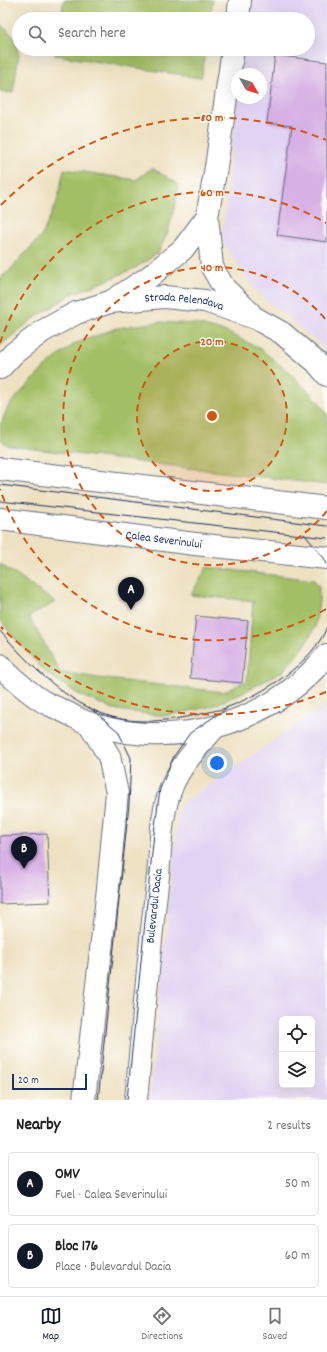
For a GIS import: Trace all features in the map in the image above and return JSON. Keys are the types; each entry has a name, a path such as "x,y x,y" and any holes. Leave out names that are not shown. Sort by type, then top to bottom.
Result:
{"main road":[{"path":"239,12 240,0"},
{"name":"Strada Pelendava","path":"233,56 207,217 212,267 224,288 255,318"},
{"name":"Strada Pelendava","path":"110,302 149,278 183,249 207,217"},
{"name":"Strada Pelendava","path":"0,368 14,353 42,331 76,313 110,302 164,296 205,301 255,318 282,333 316,362 327,375"},
{"path":"0,469 327,508"},
{"name":"Calea Severinului","path":"0,519 196,544 327,558"},
{"path":"0,665 5,671 44,702 89,723 136,734 170,734 214,727 251,714 286,694 316,668 327,656"},
{"path":"84,1100 108,888 116,793 109,756 89,723"},
{"name":"Bulevardul Dacia","path":"136,1100 162,822 166,802 172,784 186,760 214,727"}],"shaded area":[{"path":"247,0 327,0 327,353 318,342 258,294 222,242 236,104 267,104 267,68 240,68 241,56 315,56 315,12 246,12"},
{"path":"327,704 327,1100 150,1100 179,806"}],"green space":[{"path":"64,0 213,0 211,12 62,12"},
{"path":"0,24 12,35 12,56 19,56 13,93 0,91"},
{"path":"61,56 205,56 201,78"},
{"path":"152,168 178,184 176,201 168,232 158,253 135,268 72,294 33,319 0,346 0,278 8,272 42,235 57,202 64,169 136,180"},
{"path":"159,322 196,324 226,332 259,348 291,374 318,401 327,414 327,485 9,446 1,440 0,425 9,405 45,367 74,344 117,328"},
{"path":"0,564 55,602 29,617 60,672 98,678 223,692 247,681 253,601 191,595 207,567 314,580 319,587 319,601 315,627 304,647 283,671 252,688 213,706 165,716 116,710 81,696 45,672 11,634 0,619"}],"building":[{"path":"275,56 327,62 327,242 277,235 292,126 267,123"},
{"path":"196,616 248,621 242,683 190,678"},
{"path":"47,834 50,902 0,904 0,836"}],"tram line":[{"path":"0,485 327,526"},
{"path":"0,501 327,538"},
{"path":"304,534 324,558 327,564"},
{"path":"0,631 50,682 80,703 95,711 112,717 135,721 158,721 182,718 219,710 256,694 285,676 299,665 311,653 327,627"},
{"path":"89,707 118,731 131,758 129,804 98,1100"},
{"path":"127,1100 154,833 160,789 174,756 190,733 227,708"}],"place":[{"name":"OMV","path":"131,610"},
{"name":"Bloc 176","path":"24,869"}]}
